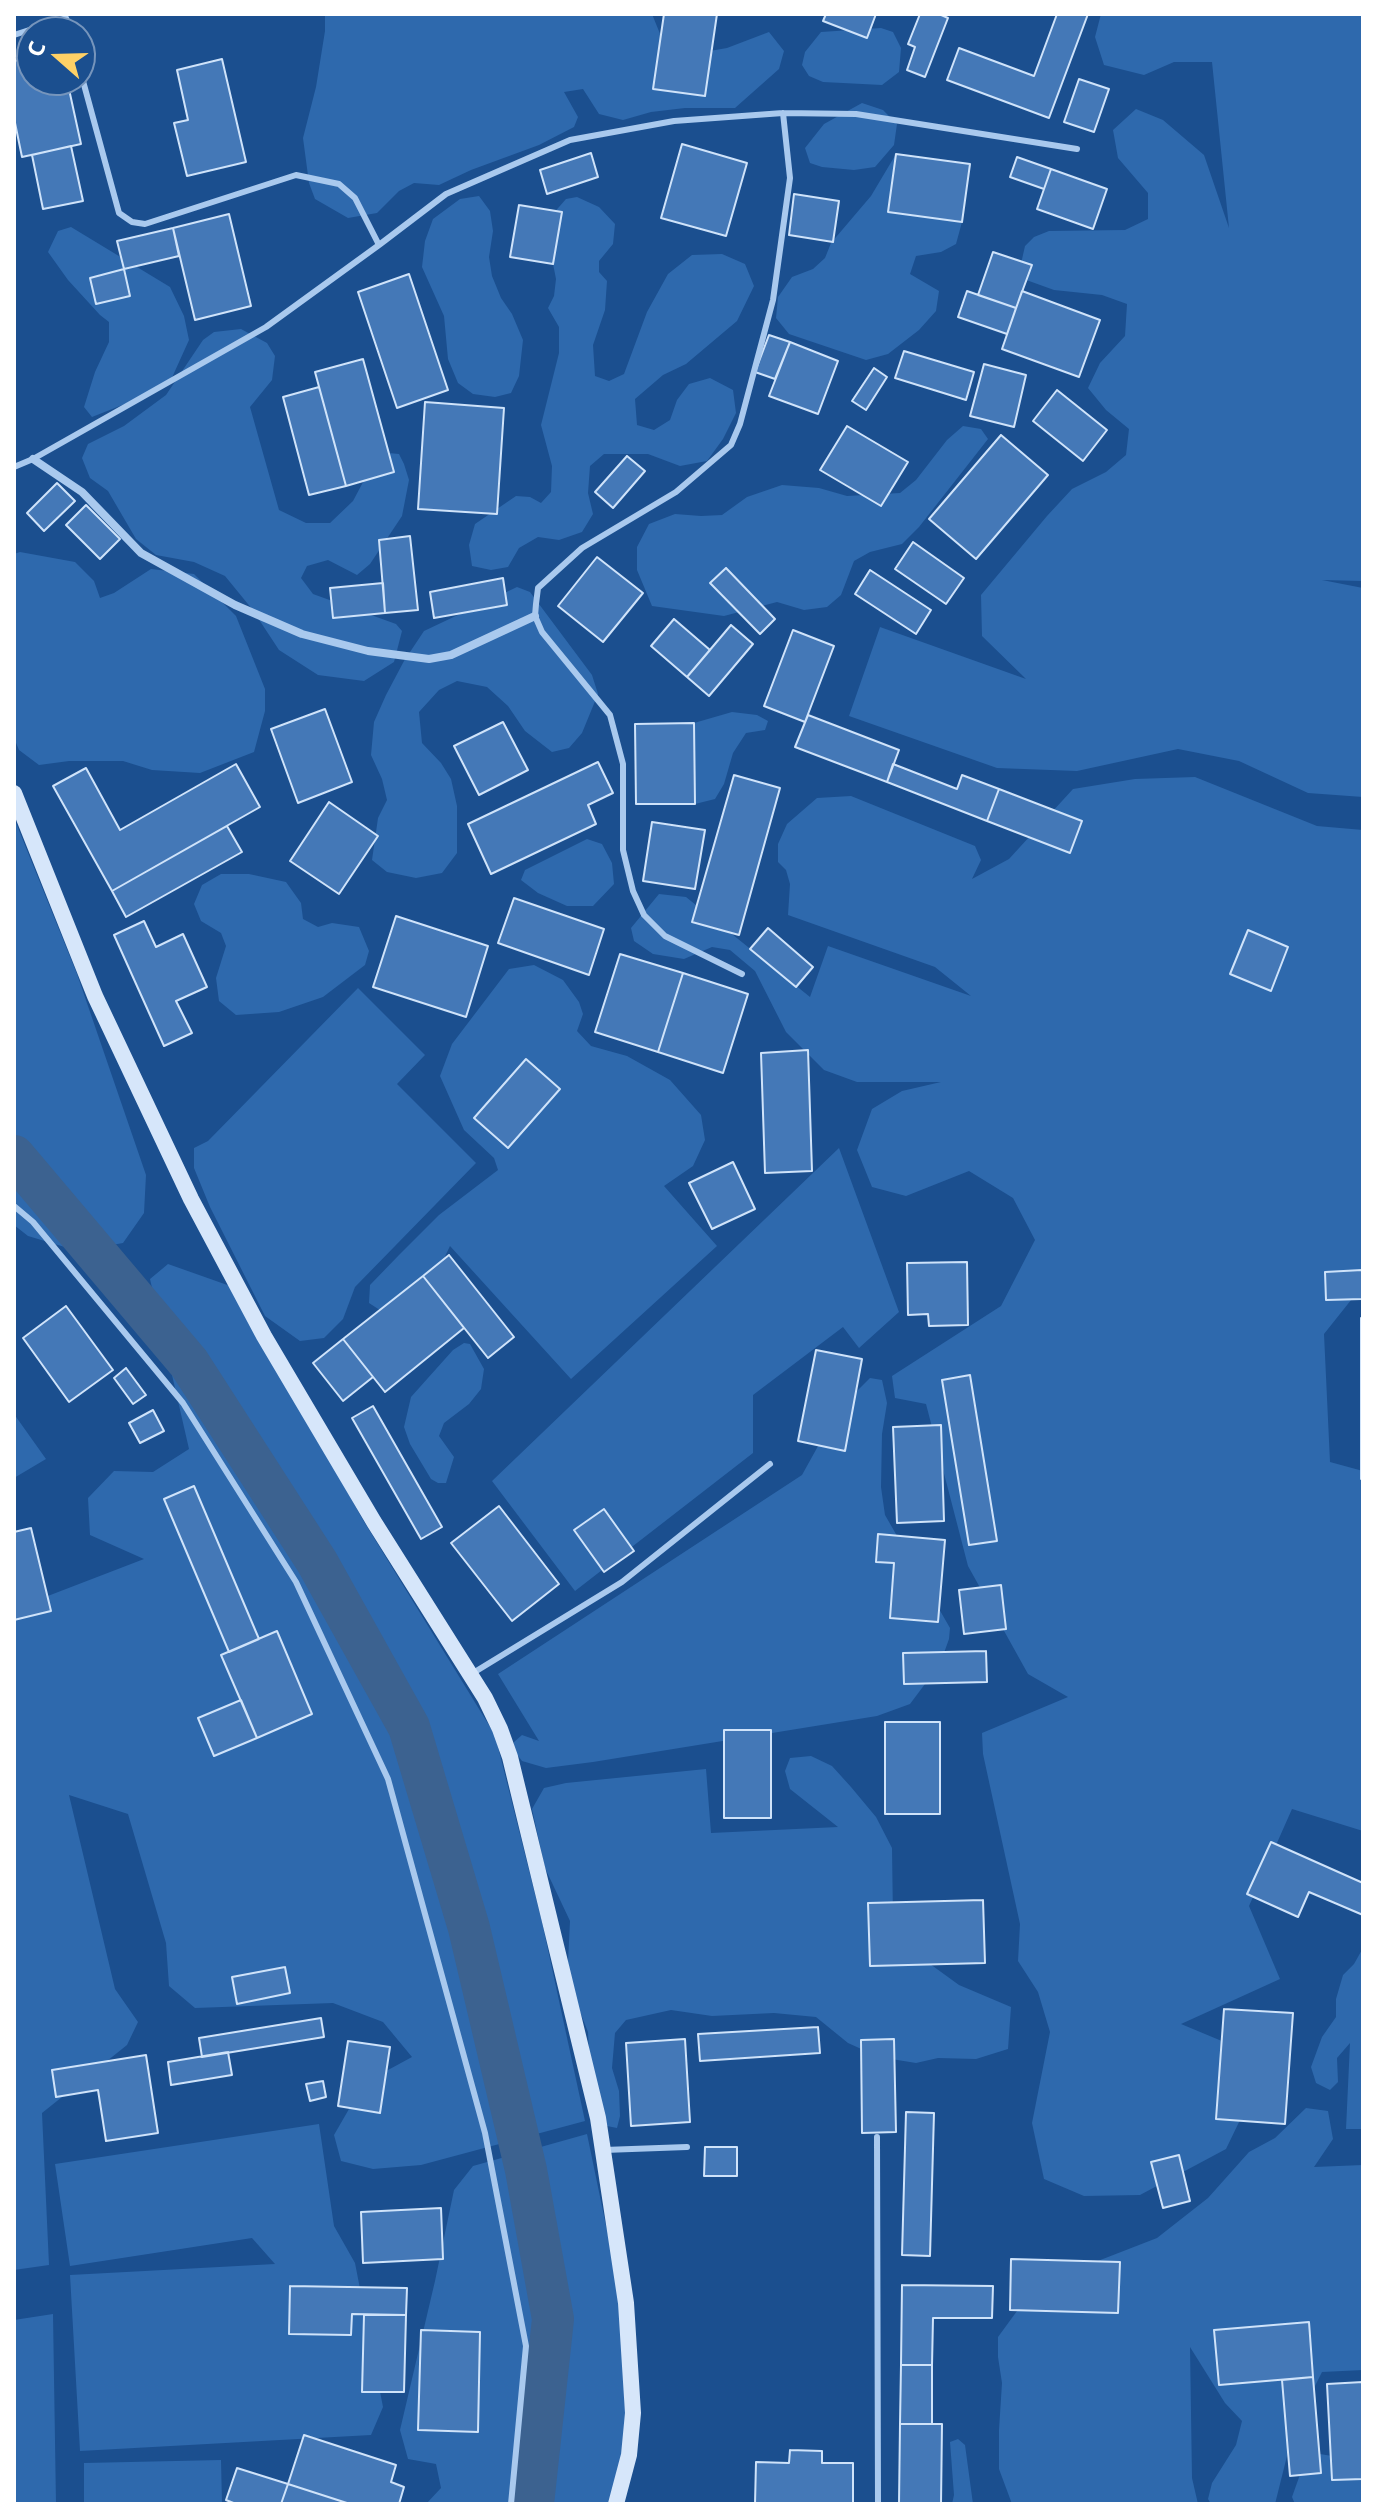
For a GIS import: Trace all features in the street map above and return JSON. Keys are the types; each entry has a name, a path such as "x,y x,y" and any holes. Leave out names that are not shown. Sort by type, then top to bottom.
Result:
{"street":[{"path":"33,459 82,492 141,553 235,605 302,634 368,651 429,659 451,655 535,616"},
{"path":"14,793 95,996 191,1199 264,1336 374,1522 470,1675 495,1719 510,1757 604,2150 626,2303 633,2413 629,2455 616,2504"}],"lane":[{"path":"87,96 119,213 132,222 145,224 296,175 339,184 355,198 379,245"},
{"path":"742,974 665,936 644,915 633,891 623,850 623,764 610,715 542,632 535,616 538,588 582,548 676,492 731,445 740,424 773,300 790,178 783,113"},
{"path":"14,467 266,327 446,194 570,140 674,121 783,113 856,114 1077,149"},
{"path":"14,1206 33,1222 183,1403 296,1582 388,1779 485,2133 526,2346 511,2504"},
{"path":"470,1675 622,1582 770,1464"},
{"path":"877,2137 878,2504"},
{"path":"604,2150 687,2147"}],"shaded area":[{"path":"325,14 652,14 667,51 687,55 727,48 769,32 784,51 779,69 735,108 685,108 651,112 623,120 599,114 583,89 564,92 578,117 574,127 539,145 439,185 414,183 399,191 377,213 348,218 315,199 309,183 303,138 316,87"},
{"path":"1101,14 1363,14 1363,581 1322,580 1363,588 1363,797 1308,793 1239,761 1178,749 1077,771 997,768 849,716 880,627 1026,679 982,636 981,595 1072,489 1106,472 1126,455 1129,429 1106,410 1088,388 1100,363 1125,336 1127,304 1102,295 1054,290 1018,277 1025,246 1034,237 1049,231 1125,230 1148,219 1148,193 1118,158 1113,130 1136,109 1163,120 1204,155 1229,228 1212,62 1174,62 1144,75 1104,65 1095,37"},
{"path":"881,28 893,32 901,48 899,72 882,85 823,82 809,76 802,65 805,52 821,32"},
{"path":"862,103 883,110 897,124 894,145 875,167 854,170 810,163 805,148 824,124"},
{"path":"896,154 888,212 962,222 956,244 941,252 916,256 910,274 939,291 936,311 919,330 888,354 866,360 789,334 776,318 778,297 792,277 813,269 825,258 831,243 871,196"},
{"path":"479,196 490,211 493,231 489,257 492,276 523,340 519,376 511,393 495,397 473,394 458,383 448,359 444,316 422,267 425,241 433,219 460,199"},
{"path":"577,197 599,207 615,224 613,244 599,261 599,272 607,281 605,310 593,345 595,376 609,381 624,374 647,312 668,274 692,255 722,254 745,264 754,286 737,321 686,364 663,375 635,399 637,425 654,430 670,420 677,400 689,384 710,378 733,390 736,413 707,461 680,466 648,454 604,454 590,466 588,493 593,514 582,532 559,540 538,537 519,548 508,567 491,570 472,566 469,545 475,524 516,496 530,497 541,503 551,492 552,466 541,425 559,353 559,327 548,308 554,296 556,279 545,223 566,199"},
{"path":"71,227 170,287 184,316 189,340 170,382 92,417 84,407 109,342 109,322 68,280 48,252 58,231"},
{"path":"241,329 267,343 275,356 272,380 250,407 279,510 306,523 330,523 353,501 379,452 399,454 404,464 409,480 402,516 370,564 357,575 328,560 307,566 301,578 313,594 396,624 402,631 394,662 364,681 318,675 279,650 225,576 194,562 156,555 136,539 108,491 90,478 82,458 88,444 124,426 166,395 203,340 214,332"},
{"path":"963,426 981,429 988,439 902,544 870,552 854,561 841,595 827,607 804,610 777,602 724,616 652,606 637,570 637,547 649,524 675,514 722,515 747,497 782,485 819,488 847,496 900,493 916,480 947,440"},
{"path":"20,552 75,562 94,581 100,598 114,593 151,569 194,574 236,616 265,689 265,711 254,752 200,773 152,770 123,761 69,761 39,765 19,750 14,738 14,554"},
{"path":"517,587 530,592 592,675 598,694 582,733 569,748 552,752 525,731 508,706 487,687 457,681 439,690 419,712 422,743 451,779 457,806 457,853 442,873 416,878 387,872 372,860 378,818 387,800 371,755 374,722 386,695 424,631"},
{"path":"732,712 757,715 768,721 765,730 746,733 733,753 724,784 715,799 695,804 694,723"},
{"path":"1195,777 1317,826 1363,830 1363,1285 1324,1334 1330,1462 1363,1471 1363,1831 1292,1809 1249,1906 1280,1979 1181,2024 1241,2049 1255,2089 1226,2149 1140,2195 1084,2196 1044,2179 1032,2123 1050,2032 1038,1992 1018,1961 1020,1924 983,1754 982,1733 1068,1697 1028,1674 968,1566 926,1404 895,1398 892,1376 1001,1306 1035,1240 1013,1198 969,1171 906,1196 872,1187 857,1150 872,1109 902,1091 941,1082 857,1082 824,1070 786,1032 755,971 730,950 712,947 684,959 653,954 634,941 631,928 659,894 686,897 810,997 828,946 971,996 935,967 788,915 790,884 786,870 778,862 778,844 787,824 817,798 851,796 975,846 981,860 972,879 1009,859 1073,789 1135,779"},
{"path":"14,818 77,974 146,1175 144,1213 123,1243 78,1251 28,1236 14,1225"},
{"path":"587,839 602,844 612,863 614,884 593,906 567,906 538,893 521,880 525,870"},
{"path":"221,874 249,874 286,882 301,903 303,919 318,927 332,923 359,927 369,951 365,965 323,997 279,1012 236,1015 219,1001 216,978 226,946 221,933 201,921 194,904 202,885"},
{"path":"534,965 563,980 579,1002 583,1014 577,1031 591,1046 627,1056 670,1080 701,1115 705,1140 693,1166 664,1186 717,1246 571,1379 450,1246 418,1312 392,1318 369,1303 370,1285 399,1255 439,1215 498,1170 494,1158 464,1130 440,1076 452,1044 509,969"},
{"path":"358,988 425,1055 397,1084 476,1163 355,1287 343,1319 324,1338 300,1341 265,1316 210,1207 194,1168 194,1148 208,1141"},
{"path":"839,1148 899,1312 859,1348 843,1327 753,1395 753,1453 575,1591 492,1481"},
{"path":"168,1264 233,1287 363,1520 495,1735 542,1922 585,2121 421,2165 373,2169 341,2161 334,2135 364,2083 412,2057 383,2022 333,2003 195,2008 169,1986 166,1943 128,1814 69,1795 115,1989 138,2022 127,2045 42,2113 49,2265 14,2270 14,1609 144,1559 90,1535 88,1498 114,1471 153,1472 189,1449 150,1279"},
{"path":"464,1343 470,1344 484,1369 481,1389 469,1404 444,1423 439,1436 454,1457 446,1483 438,1483 431,1479 410,1444 404,1427 411,1397 453,1350"},
{"path":"870,1378 882,1380 887,1403 882,1434 881,1487 885,1515 950,1628 940,1664 910,1704 877,1716 593,1762 546,1768 522,1761 513,1749 514,1742 522,1735 539,1741 498,1674 802,1475 838,1410"},
{"path":"14,1414 46,1459 14,1478"},
{"path":"811,1756 832,1766 851,1787 876,1817 892,1848 893,1919 908,1948 959,1985 1011,2007 1008,2049 976,2059 938,2058 916,2063 879,2057 848,2043 816,2017 774,2013 712,2016 671,2010 626,2020 615,2033 612,2068 619,2091 620,2116 617,2128 607,2126 594,2101 588,2032 575,1999 568,1962 570,1921 545,1868 532,1809 544,1788 566,1783 706,1769 711,1833 838,1827 790,1789 785,1771 790,1758"},
{"path":"1363,1948 1363,2129 1346,2129 1350,2043 1337,2058 1338,2082 1330,2090 1316,2083 1311,2067 1322,2037 1336,2017 1336,1999 1343,1975"},
{"path":"1306,2108 1328,2111 1333,2139 1314,2167 1363,2165 1363,2370 1322,2372 1294,2428 1275,2504 1211,2504 1208,2499 1212,2483 1236,2445 1242,2421 1225,2403 1190,2347 1192,2478 1198,2504 1012,2504 999,2469 1002,2383 998,2337 1036,2285 1157,2238 1208,2198 1249,2152 1275,2138"},
{"path":"319,2124 334,2226 355,2263 383,2407 371,2435 80,2451 70,2275 275,2264 252,2238 70,2266 55,2164"},
{"path":"587,2134 621,2298 626,2435 610,2504 426,2504 441,2488 436,2464 408,2459 400,2430 454,2190 473,2166"},
{"path":"53,2314 56,2504 14,2504 14,2320"},
{"path":"958,2439 965,2445 973,2504 952,2504 950,2442"},
{"path":"1308,2452 1350,2459 1363,2471 1363,2504 1295,2504 1292,2497"},
{"path":"221,2460 222,2504 84,2504 84,2463"}],"building":[{"path":"664,14 717,14 705,96 653,89"},
{"path":"826,14 876,14 867,38 823,21"},
{"path":"920,14 939,14 948,18 925,77 907,70 915,47 908,44"},
{"path":"1057,14 1088,14 1049,118 947,80 959,48 1034,76"},
{"path":"222,59 246,162 187,176 174,123 188,120 177,70"},
{"path":"14,61 16,96 70,96 81,144 22,157 14,118"},
{"path":"1079,79 1109,89 1094,132 1064,122"},
{"path":"682,144 747,163 726,236 661,218"},
{"path":"71,146 83,201 43,209 32,155"},
{"path":"591,153 598,177 547,194 540,170"},
{"path":"896,154 970,164 962,222 888,212"},
{"path":"1017,157 1051,169 1044,189 1010,177"},
{"path":"1051,169 1107,189 1093,229 1037,209"},
{"path":"794,194 839,201 833,242 789,235"},
{"path":"519,205 562,212 553,264 510,257"},
{"path":"229,214 251,306 195,320 173,228"},
{"path":"173,228 179,256 124,269 117,241"},
{"path":"993,252 1032,265 1016,308 978,295"},
{"path":"124,269 130,296 96,304 90,278"},
{"path":"409,274 448,390 397,408 358,292"},
{"path":"967,291 1016,308 1007,334 958,317"},
{"path":"1022,291 1100,320 1079,377 1002,349"},
{"path":"769,335 790,342 775,379 755,372"},
{"path":"790,342 838,361 818,414 769,396"},
{"path":"904,351 974,372 966,400 895,378"},
{"path":"363,359 394,472 346,486 315,372"},
{"path":"984,364 1026,375 1014,427 970,416"},
{"path":"874,368 887,377 866,410 852,401"},
{"path":"319,387 346,486 309,495 283,397"},
{"path":"1057,390 1107,430 1083,461 1033,421"},
{"path":"425,402 504,408 497,514 418,509"},
{"path":"847,426 908,462 881,506 820,470"},
{"path":"1001,435 1048,475 976,559 929,519"},
{"path":"627,456 645,471 613,508 595,492"},
{"path":"57,483 75,501 44,531 27,513"},
{"path":"86,505 120,539 100,559 66,525"},
{"path":"410,536 418,610 385,613 379,540"},
{"path":"913,542 964,578 946,604 895,569"},
{"path":"597,557 643,593 603,642 558,606"},
{"path":"726,568 775,619 760,634 710,583"},
{"path":"870,570 931,610 916,634 855,594"},
{"path":"503,578 507,605 434,618 430,592"},
{"path":"383,583 385,613 333,618 330,588"},
{"path":"674,619 710,650 687,677 651,646"},
{"path":"731,625 753,644 709,696 687,677"},
{"path":"793,630 834,646 805,722 764,706"},
{"path":"325,709 352,782 298,803 271,729"},
{"path":"808,715 899,750 887,782 795,747"},
{"path":"503,722 528,770 479,795 454,746"},
{"path":"694,723 695,804 636,804 635,724"},
{"path":"598,762 613,793 588,805 596,824 491,874 468,824"},
{"path":"236,764 260,807 112,891 53,786 86,768 120,830"},
{"path":"893,764 957,789 962,775 999,789 987,821 887,782"},
{"path":"734,775 780,788 739,935 692,922"},
{"path":"999,789 1082,821 1070,853 987,821"},
{"path":"329,802 378,836 339,894 290,861"},
{"path":"652,822 705,830 695,889 643,881"},
{"path":"227,826 242,852 126,917 112,891"},
{"path":"514,898 604,929 589,975 498,943"},
{"path":"396,916 488,946 466,1017 373,987"},
{"path":"144,921 156,947 183,934 207,987 176,1001 192,1033 164,1046 114,935"},
{"path":"768,928 813,967 796,987 750,949"},
{"path":"1248,930 1288,947 1271,991 1230,974"},
{"path":"620,954 683,973 658,1052 595,1032"},
{"path":"683,973 748,994 723,1073 658,1052"},
{"path":"808,1050 812,1171 765,1173 761,1053"},
{"path":"526,1059 560,1089 508,1148 474,1118"},
{"path":"733,1162 755,1209 712,1229 689,1183"},
{"path":"449,1255 514,1337 488,1358 423,1276"},
{"path":"967,1262 968,1325 929,1326 928,1314 908,1315 907,1263"},
{"path":"1362,1270 1362,1299 1326,1300 1325,1272"},
{"path":"423,1276 464,1328 385,1392 343,1339"},
{"path":"66,1306 113,1370 69,1402 23,1338"},
{"path":"1363,1318 1363,1479 1361,1479"},
{"path":"343,1339 373,1377 343,1401 313,1363"},
{"path":"816,1350 862,1359 845,1451 798,1441"},
{"path":"126,1368 146,1395 133,1404 114,1378"},
{"path":"970,1375 997,1541 969,1545 942,1380"},
{"path":"373,1406 442,1527 421,1539 352,1418"},
{"path":"153,1410 164,1431 140,1443 129,1423"},
{"path":"941,1425 944,1521 897,1523 893,1427"},
{"path":"194,1486 259,1639 229,1652 164,1499"},
{"path":"499,1506 559,1584 512,1621 451,1543"},
{"path":"604,1509 634,1551 604,1572 574,1530"},
{"path":"31,1528 51,1611 14,1620 14,1532"},
{"path":"878,1534 945,1540 938,1622 890,1618 894,1563 876,1562"},
{"path":"1001,1585 1006,1629 964,1634 959,1590"},
{"path":"277,1631 312,1714 257,1738 221,1655"},
{"path":"986,1651 987,1682 904,1684 903,1653"},
{"path":"241,1700 257,1738 214,1756 198,1718"},
{"path":"885,1722 940,1722 940,1814 885,1814"},
{"path":"724,1730 771,1730 771,1818 724,1818"},
{"path":"1271,1842 1363,1883 1363,1915 1309,1892 1298,1917 1247,1894"},
{"path":"983,1900 985,1963 870,1966 868,1903"},
{"path":"285,1967 290,1993 237,2004 232,1977"},
{"path":"1224,2009 1293,2013 1285,2124 1216,2119"},
{"path":"321,2018 324,2037 202,2057 199,2038"},
{"path":"818,2027 820,2053 700,2061 698,2034"},
{"path":"685,2039 690,2122 631,2126 626,2043"},
{"path":"894,2039 896,2132 862,2133 861,2040"},
{"path":"348,2041 390,2047 380,2113 338,2106"},
{"path":"228,2052 232,2075 171,2085 168,2062"},
{"path":"146,2055 158,2133 106,2141 98,2090 56,2097 52,2070"},
{"path":"323,2081 326,2097 310,2101 306,2084"},
{"path":"906,2112 934,2113 930,2256 902,2255"},
{"path":"705,2147 737,2147 737,2176 704,2176"},
{"path":"1179,2155 1190,2201 1163,2208 1151,2162"},
{"path":"441,2208 443,2259 363,2263 361,2212"},
{"path":"1011,2259 1120,2262 1118,2313 1010,2310"},
{"path":"902,2285 993,2286 992,2318 933,2318 932,2365 901,2365"},
{"path":"290,2286 407,2288 406,2315 352,2314 351,2335 289,2334"},
{"path":"364,2315 406,2315 404,2392 362,2392"},
{"path":"1309,2322 1313,2377 1219,2385 1214,2330"},
{"path":"421,2330 480,2332 478,2432 418,2430"},
{"path":"901,2365 932,2365 932,2424 900,2424"},
{"path":"1313,2377 1321,2473 1290,2476 1282,2380"},
{"path":"1363,2382 1363,2479 1332,2480 1327,2384"},
{"path":"900,2424 942,2424 941,2504 899,2504"},
{"path":"304,2435 396,2465 391,2482 404,2487 399,2504 350,2504 288,2484"},
{"path":"790,2450 822,2451 822,2463 853,2463 853,2504 755,2504 756,2462 789,2463"},
{"path":"237,2468 288,2484 281,2504 236,2504 226,2500"},
{"path":"288,2484 350,2504 281,2504"}],"waterway":[{"path":"14,1156 189,1363 317,1562 409,1727 469,1928 526,2170 553,2319 533,2504"}]}
